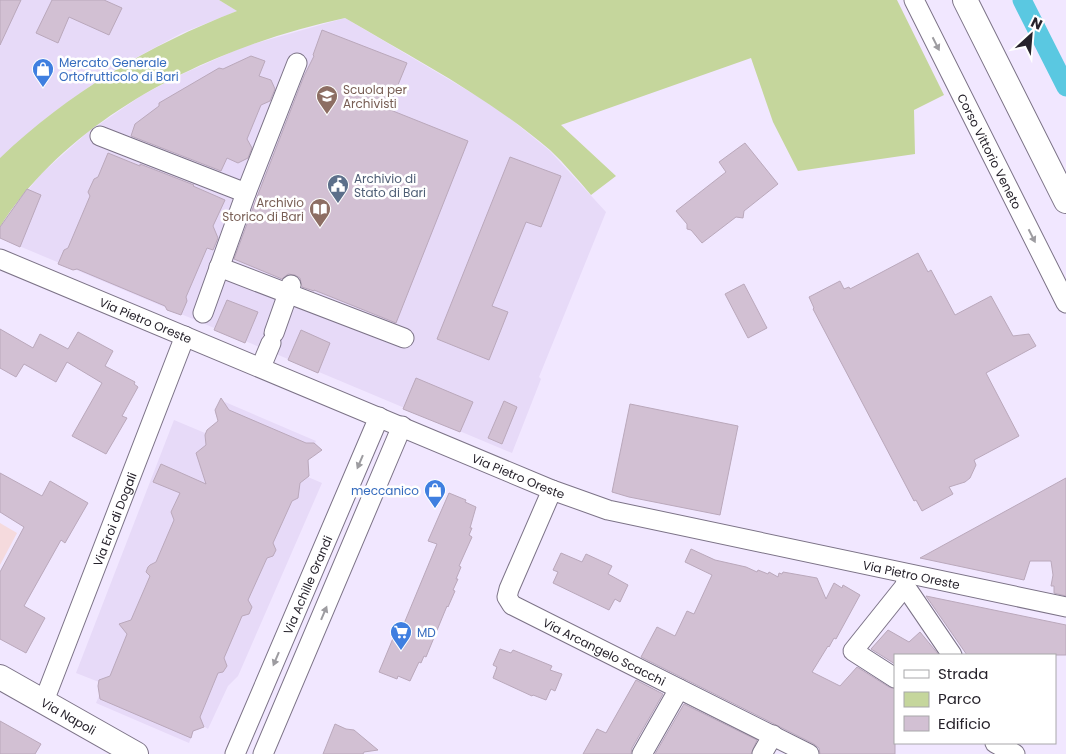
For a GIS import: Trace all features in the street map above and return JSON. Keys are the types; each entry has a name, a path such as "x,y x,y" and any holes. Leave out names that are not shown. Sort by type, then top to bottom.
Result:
{"main road":[{"path":"965,0 1066,202"},
{"name":"Via Napoli","path":"0,677 136,754"}],"street":[{"name":"Corso Vittorio Veneto","path":"914,0 1066,303"},
{"path":"203,313 246,193 296,63"},
{"path":"100,136 246,193"},
{"name":"Via Pietro Oreste","path":"0,258 552,490 608,510 906,580 1066,607"},
{"path":"220,267 289,289 404,338"},
{"path":"261,367 289,289"},
{"name":"Via Eroi di Dogali","path":"44,701 185,336"},
{"name":"Via Achille Grandi","path":"235,754 379,417"},
{"name":"Via Achille Grandi","path":"263,754 402,426"},
{"name":"Via Arcangelo Scacchi","path":"552,490 508,589 507,597 512,605 809,754"},
{"path":"894,677 853,651 906,580 951,654"},
{"path":"642,754 679,689"},
{"path":"762,754 772,735"},
{"path":"997,744 1016,754"}],"shaded area":[{"name":"Mercato Generale Ortofrutticolo di Bari","path":"0,0 219,0 237,11 182,33 101,78 45,119 0,158"},
{"path":"345,18 477,96 507,116 550,151 606,212 539,377 541,379 512,453 0,238 0,227 7,216 41,174 88,132 141,96 176,77 243,47"},
{"path":"225,402 316,441 318,452 315,456 310,456 305,467 308,477 322,483 238,676 228,686 208,729 202,725 200,729 194,730 189,743 96,703 101,691 99,682 76,673 174,420 205,433 209,429 215,428 219,418 215,414 215,410 217,406"},
{"path":"0,523 17,533 0,565"}],"green space":[{"path":"219,0 897,0 944,95 914,110 915,154 798,171 773,122 751,58 561,125 616,176 591,195 550,150 502,113 345,18 297,30 248,46 199,66 152,90 107,118 66,150 30,186 0,227 0,158 53,112 111,73 172,39 237,11"}],"building":[{"path":"0,0 21,0 0,45"},
{"path":"52,0 104,0 122,8 109,35 69,17 58,43 36,33"},
{"name":"Archivio di Stato di Bari","path":"322,30 407,63 388,109 468,141 396,323 302,287 300,278 295,275 288,274 282,279 234,259 304,76 314,56"},
{"path":"251,56 265,61 259,76 271,80 275,89 270,101 261,105 247,139 252,148 248,158 238,163 227,158 221,171 131,136 135,124 159,106 159,103 219,68 223,69"},
{"path":"745,143 778,184 744,211 743,218 736,217 702,243 691,230 687,229 687,224 676,211 726,172 719,162"},
{"path":"108,153 194,185 225,200 213,226 218,238 213,250 207,248 186,297 187,301 181,315 167,310 165,306 77,269 73,270 58,264 64,250 68,248 90,196 88,192 94,179 98,177"},
{"path":"510,157 561,176 541,227 526,222 492,306 508,312 489,360 437,339"},
{"path":"27,189 41,195 20,247 0,238 0,227"},
{"path":"918,253 928,272 931,270 955,315 991,296 1013,336 1029,334 1036,346 986,373 1019,436 974,460 976,465 970,478 965,482 949,487 953,494 922,511 916,500 914,501 813,309 809,297 840,281 844,289 849,287 850,289"},
{"path":"744,284 767,328 748,338 725,294"},
{"path":"227,300 258,312 245,343 214,330"},
{"path":"0,329 33,348 40,334 68,349 78,332 113,351 105,366 135,382 134,384 138,387 122,416 127,418 106,454 72,436 102,383 67,362 56,382 24,364 16,377 0,368"},
{"path":"301,330 330,343 318,373 288,360"},
{"path":"416,378 473,402 460,432 403,409"},
{"path":"221,398 229,410 306,443 314,443 322,450 308,460 309,476 300,483 298,498 292,501 273,543 276,550 273,556 267,558 248,600 252,607 249,614 242,616 224,658 227,666 223,672 218,673 200,717 204,727 193,731 191,738 100,699 98,686 99,680 110,676 127,634 119,624 131,620 150,576 146,572 148,567 156,562 174,520 171,512 180,493 153,482 161,464 206,484 196,453 206,445 205,435 207,430 218,421 215,410"},
{"path":"504,401 517,407 502,444 488,438"},
{"path":"630,404 738,426 720,515 612,492"},
{"path":"0,473 42,496 50,481 88,503 65,543 61,540 24,606 45,618 26,653 0,639 0,572 24,527 0,512"},
{"path":"1066,478 1066,596 1054,593 1054,586 1051,586 1053,575 1051,561 1030,561 1024,580 920,558"},
{"path":"449,493 466,500 465,502 476,507 469,535 472,537 459,566 461,567 456,579 458,579 453,590 455,591 426,657 424,656 421,663 419,662 410,681 398,676 397,679 379,672 399,624 403,626 437,544 428,541"},
{"path":"691,549 715,560 746,567 757,572 758,570 768,574 769,572 778,577 779,573 782,574 783,572 817,578 826,599 834,583 842,588 843,585 860,595 836,639 834,638 828,646 812,672 840,686 857,667 894,689 895,754 820,754 819,748 814,744 641,657 657,627 675,636 687,611 694,614 712,575 685,562"},
{"path":"561,553 582,562 586,554 612,566 608,574 628,585 620,602 615,599 609,610 553,583 558,572 553,570"},
{"path":"926,596 1066,625 1066,655 966,654"},
{"path":"888,630 909,642 920,632 938,654 894,654 894,663 871,649"},
{"path":"500,649 511,653 513,650 552,666 550,670 562,674 555,691 551,689 546,700 532,696 493,678 497,667 493,665"},
{"path":"636,680 663,694 632,748 631,754 583,754 597,729 606,733"},
{"path":"684,704 757,740 751,754 655,754"},
{"path":"0,721 41,744 35,754 0,754"},
{"path":"335,724 354,730 378,750 364,752 363,754 323,754"}],"waterway":[{"path":"1022,0 1066,87"}],"place":[{"name":"Mercato Generale Ortofrutticolo di Bari","path":"43,88"},
{"name":"Scuola per Archivisti","path":"327,115"},
{"name":"Archivio di Stato di Bari","path":"338,204"},
{"name":"Archivio Storico di Bari","path":"320,228"},
{"name":"meccanico","path":"435,509"},
{"name":"MD","path":"401,651"}]}
